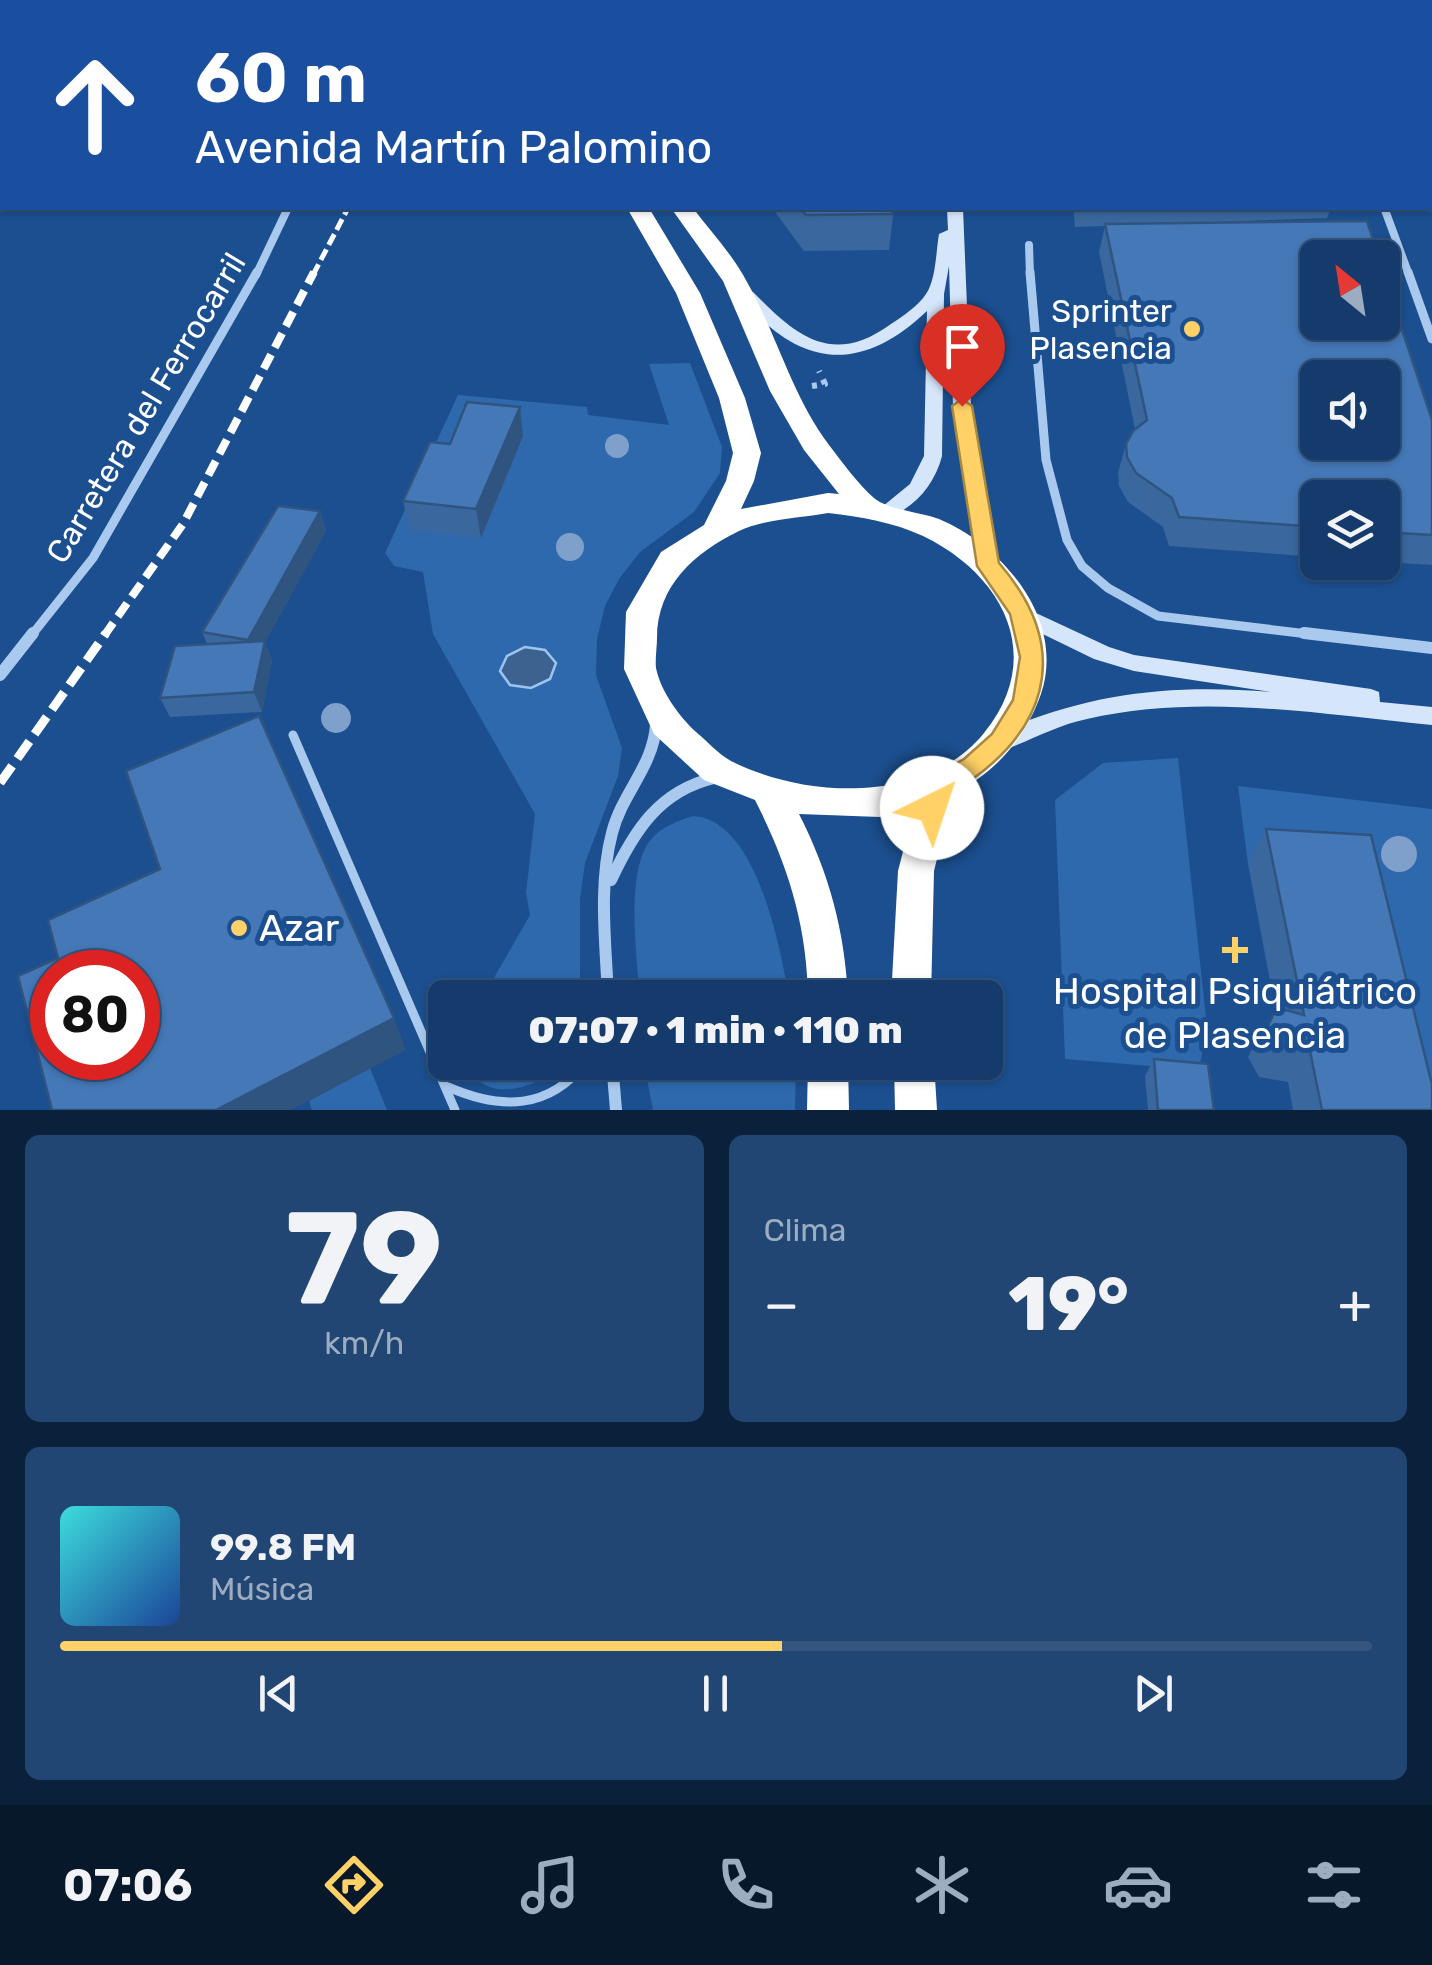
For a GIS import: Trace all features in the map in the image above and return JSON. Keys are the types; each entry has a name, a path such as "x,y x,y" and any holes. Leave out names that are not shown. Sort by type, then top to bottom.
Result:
{"highway":[{"path":"639,210 688,293 732,398 747,453 740,481 720,525"},
{"path":"683,210 735,282 783,390 818,450 877,509"},
{"path":"790,504 877,509 942,533 988,566 1008,588 1022,614 1032,657 1025,701 1002,742 973,767 937,787 884,802 826,805 769,794 726,776 686,748 656,713 642,686 636,631 643,605 672,559 720,525 790,504"},
{"path":"912,980 916,871 937,787"},
{"path":"769,794 795,836 814,888 828,980"},
{"path":"828,1080 828,1110"},
{"path":"915,1080 916,1110"}],"main road":[{"path":"877,509 910,498 929,476 936,294 953,210"},
{"path":"953,210 962,406 988,566"},
{"path":"735,282 775,326 794,340 842,352 868,347 892,334 936,294"},
{"path":"1022,614 1102,653 1134,663 1432,707"},
{"path":"1002,742 1052,720 1095,708 1174,697 1432,716"}],"street":[{"name":"Carretera del Ferrocarril","path":"0,675 93,558 246,296 287,210"},
{"path":"1386,210 1432,339"},
{"path":"1029,245 1035,378 1047,461 1067,544 1081,566 1122,598 1158,616 1432,648"},
{"path":"608,980 606,890 612,830 649,766 656,744 656,713"},
{"path":"606,890 634,830 658,803 694,781 726,776"},
{"path":"614,1080 616,1110"}],"lane":[{"path":"294,735 456,1110"},
{"path":"448,1087 490,1106 542,1100 575,1080"}],"shaded area":[{"path":"690,363 722,447 720,473 694,512 640,552 605,606 597,639 596,675 622,748 618,776 585,863 580,899 580,980 493,980 530,915 526,893 535,814 433,634 423,572 394,566 385,553 458,395 587,407 588,415 669,425 649,364"},
{"path":"525,647 545,650 556,663 550,679 531,688 510,685 500,671 507,656"},
{"path":"1178,758 1207,1027 1199,1070 1065,1059 1055,800 1103,763"},
{"path":"1238,786 1432,809 1432,1088 1349,870 1248,864"},
{"path":"694,816 716,823 734,839 762,890 786,980 639,980 634,914 638,869 653,837"},
{"path":"370,1068 387,1110 312,1110 309,1101"},
{"path":"478,1080 540,1080 512,1089 485,1085"},
{"path":"647,1080 796,1080 795,1110 653,1110"}],"building":[{"path":"802,210 893,210 892,214 806,215"},
{"path":"1367,221 1373,240 1300,240 1300,340 1400,340 1400,323 1432,420 1432,535 1400,533 1400,480 1300,480 1300,526 1179,517 1172,498 1136,473 1127,457 1126,444 1133,431 1147,420 1105,224"},
{"path":"467,402 520,407 476,509 403,501 430,442 450,444"},
{"path":"278,506 320,511 248,640 202,632"},
{"path":"265,641 254,692 160,698 175,646"},
{"name":"Azar","path":"259,716 394,1018 216,1110 52,1110 44,1080 160,1080 160,950 56,950 48,920 160,869 126,771"},
{"path":"1266,829 1371,835 1432,1085 1432,1110 1322,1110 1310,1051 1280,1046 1268,1026 1274,1013 1286,1010 1304,1015"},
{"name":"Azar","path":"30,971 30,1023 18,976"},
{"path":"1154,1059 1208,1064 1214,1110 1158,1110"}],"railway":[{"path":"313,275 347,210"},
{"path":"104,636 183,524 314,272"},
{"path":"0,783 106,633"}],"place":[{"name":"Sprinter Plasencia","path":"1192,329"},
{"name":"Azar","path":"239,928"},
{"name":"Hospital Psiquiátrico de Plasencia","path":"1235,950"}],"route":[{"path":"932,808 937,787 973,767 1002,742 1025,701 1032,657 1022,614 1008,588 988,566 962,406"}]}
